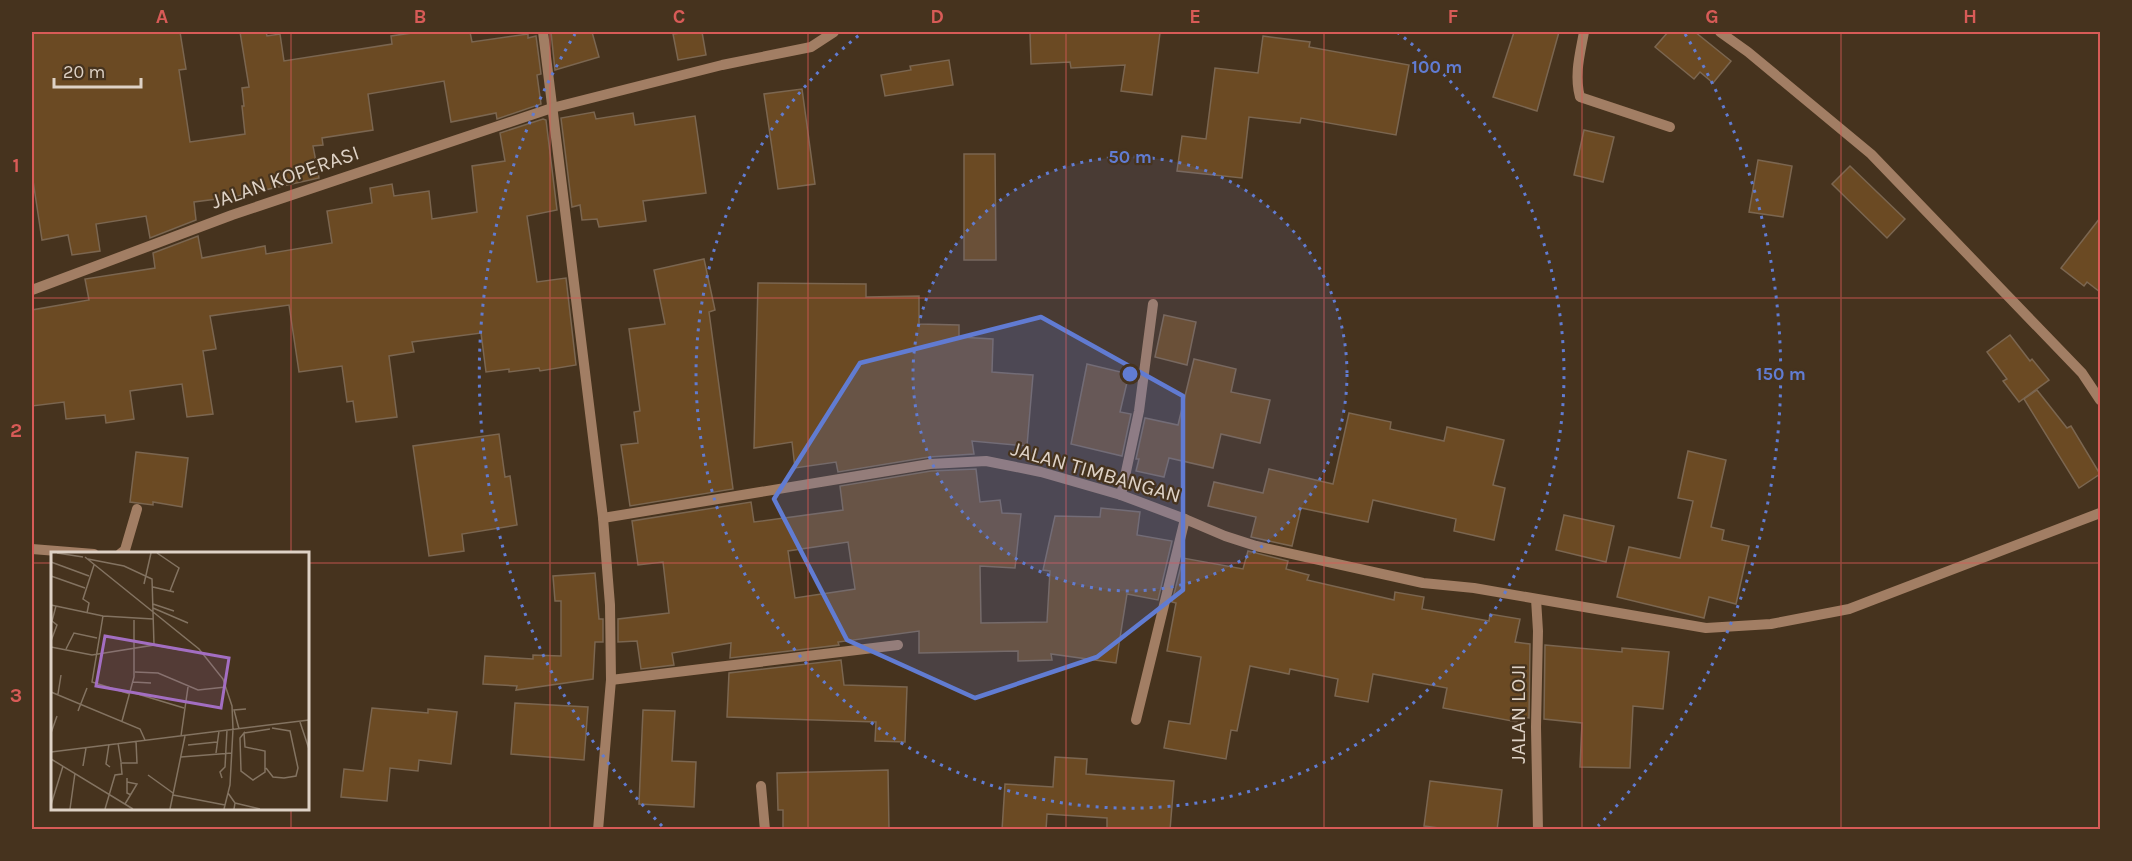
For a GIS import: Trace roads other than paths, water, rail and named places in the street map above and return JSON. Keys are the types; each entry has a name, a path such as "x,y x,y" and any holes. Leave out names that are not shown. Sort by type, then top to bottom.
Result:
{"street":[{"path":"543,32 603,518 610,605 610,680 598,830"},
{"name":"JALAN KOPERASI","path":"32,290 232,215 552,108 722,64 811,47 834,32"},
{"path":"1584,32 1576,83 1580,97 1670,127"},
{"path":"1720,32 1748,52 1870,154 2082,373 2100,400"},
{"path":"1121,495 1139,411 1153,304"},
{"name":"JALAN TIMBANGAN","path":"603,518 960,461 986,461 1041,472 1121,495 1225,536 1267,548 1423,583 1474,588 1706,628 1771,624 1849,609 2100,513"},
{"path":"122,552 137,509"},
{"path":"1136,720 1185,519"},
{"path":"32,549 69,552"},
{"name":"JALAN LOJI","path":"1536,599 1538,830"},
{"path":"610,680 898,645"},
{"path":"761,786 765,830"}]}
